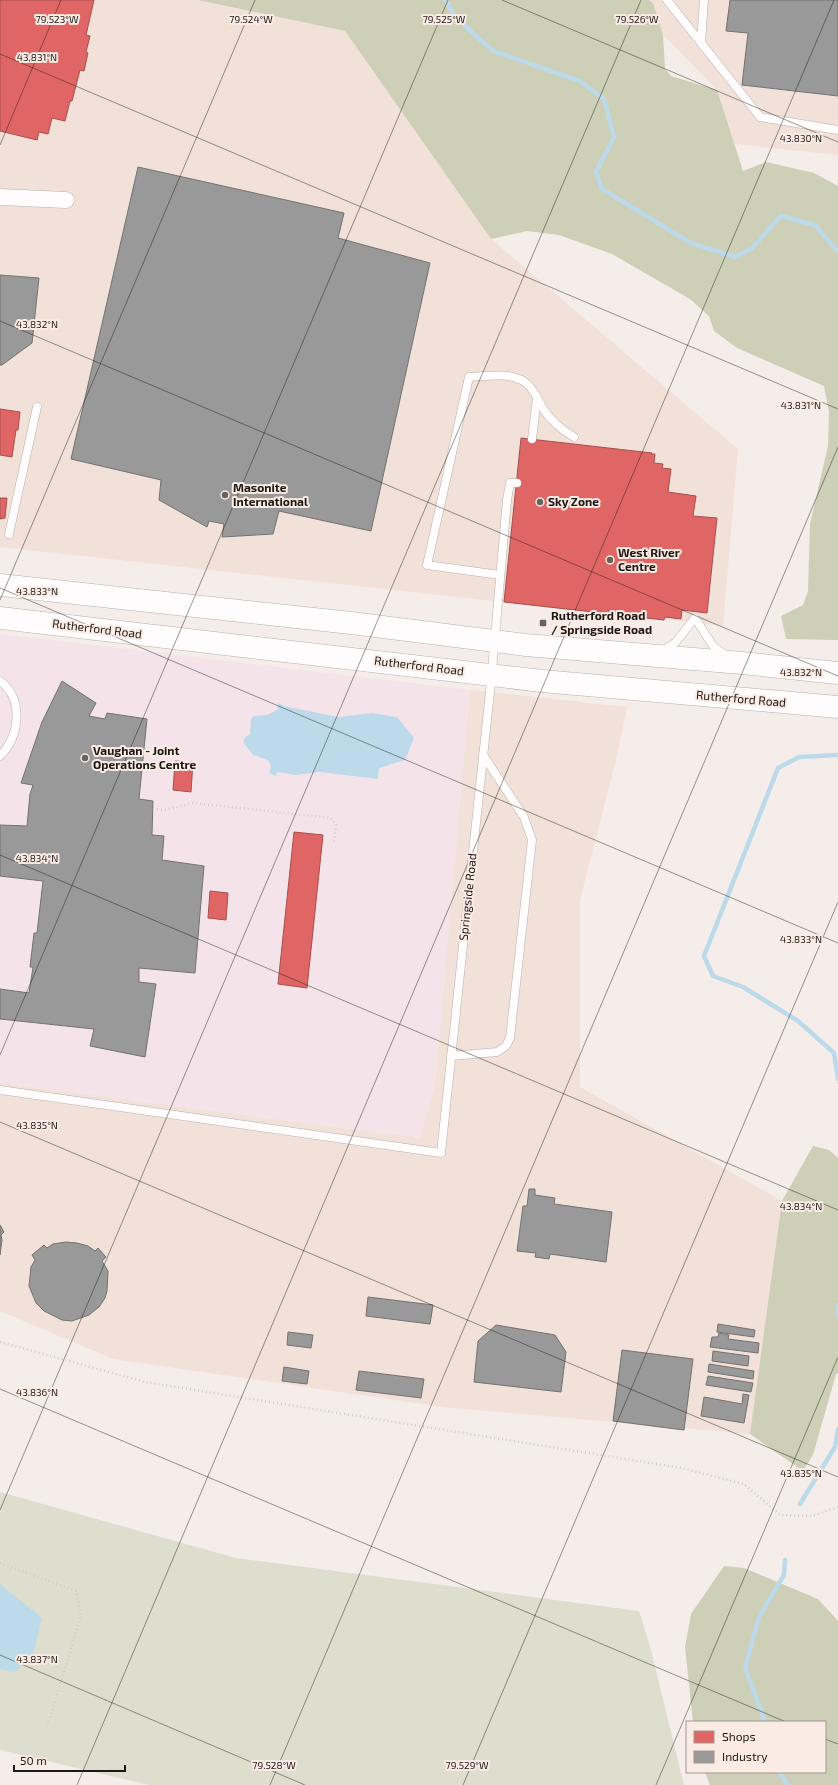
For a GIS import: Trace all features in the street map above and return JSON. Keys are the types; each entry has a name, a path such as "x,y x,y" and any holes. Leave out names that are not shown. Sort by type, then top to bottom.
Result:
{"main road":[{"path":"0,585 351,622 495,641 838,673"},
{"name":"Rutherford Road","path":"0,618 558,683 838,707"}],"street":[{"path":"0,197 66,200"}],"lane":[{"path":"667,0 760,117 838,130"},
{"path":"701,43 704,0"},
{"path":"500,575 427,564 469,377 496,376 524,381 531,388 551,420 563,430 574,436"},
{"path":"532,439 537,398"},
{"path":"9,534 37,407"},
{"name":"Springside Road","path":"0,1090 441,1153 495,641 500,575 510,483 516,483"},
{"path":"654,657 676,642 695,618 712,646 735,663"},
{"path":"0,680 12,695 17,716 16,727 11,742 0,756"},
{"path":"451,1056 497,1052 506,1046 510,1038 532,840 524,817 483,755"}],"path":[{"path":"153,808 165,810 193,803 324,816 331,818 336,825 334,842"},
{"path":"0,1342 146,1382 682,1468 744,1484 780,1515 812,1516 838,1507"},
{"path":"0,1563 76,1591 80,1616 47,1727"}],"shaded area":[{"path":"0,0 198,0 345,31 491,239 738,449 723,626 0,547"},
{"path":"649,0 838,0 838,155 734,144 717,90 663,35 653,3"},
{"path":"0,634 470,690 435,1085 420,1138 0,1083"},
{"path":"470,690 627,707 617,756 580,900 580,1087 782,1201 750,1434 443,1407 113,1359 0,1311 0,1083 420,1138 435,1085"}],"green space":[{"path":"198,0 649,0 653,3 663,35 665,69 671,76 717,90 743,171 766,162 814,173 838,186 838,640 786,639 781,616 803,605 808,591 810,524 828,446 829,412 824,386 737,348 714,331 709,316 690,299 612,254 559,235 527,231 491,239 345,31"},
{"path":"813,1146 829,1150 838,1158 838,1373 836,1374 813,1455 803,1471 750,1434 782,1201"},
{"path":"0,1492 236,1558 639,1611 651,1650 684,1785 149,1785 0,1750"},
{"path":"724,1566 744,1568 818,1599 838,1621 838,1785 710,1785 705,1773 826,1773 826,1721 693,1721 685,1647 691,1614"}],"water":[{"path":"278,703 284,706 338,717 372,713 397,717 414,738 405,760 379,768 378,779 319,772 296,775 277,772 276,776 269,773 271,766 268,760 253,755 243,742 245,737 250,734 251,719 254,716 267,715 277,710"},
{"path":"0,1584 42,1618 32,1658 14,1672 0,1669"}],"building: Shops":[{"path":"0,0 94,0 86,35 90,36 86,52 88,53 84,71 80,70 65,121 52,118 48,134 39,132 37,140 0,131"},
{"path":"0,409 20,412 12,457 0,455"},
{"name":"West River Centre","path":"521,438 652,453 651,454 655,454 654,463 663,464 662,468 671,469 668,492 696,496 693,516 717,518 707,613 682,610 681,619 665,617 664,620 504,602"},
{"path":"0,498 7,498 5,518 0,519"},
{"path":"175,761 193,762 191,792 173,790"},
{"path":"294,832 323,835 307,988 278,984"},
{"path":"210,891 228,893 226,920 208,918"}],"building: Industry":[{"path":"730,0 838,0 838,96 742,85 748,33 726,31"},
{"path":"138,167 344,213 338,238 430,263 371,531 279,511 273,534 222,537 224,524 209,521 207,527 159,500 161,480 71,459"},
{"path":"0,275 39,278 32,343 2,365 0,365"},
{"path":"62,681 96,703 89,716 105,719 107,713 147,719 139,799 153,801 152,835 164,836 162,860 204,866 195,973 139,968 139,982 156,984 145,1057 90,1046 94,1029 0,1019 0,989 29,993 33,967 30,967 34,933 37,933 43,881 0,876 0,825 27,826 30,794 33,785 21,783 42,722"},
{"path":"529,1189 535,1189 535,1195 555,1198 554,1204 612,1212 606,1262 550,1254 549,1259 535,1257 536,1253 517,1251 523,1206 527,1206"},
{"path":"0,1225 4,1232 1,1235 2,1240 0,1255"},
{"path":"66,1242 88,1246 95,1251 98,1248 106,1257 102,1261 108,1271 107,1291 105,1298 99,1307 89,1315 72,1321 62,1320 44,1311 36,1303 29,1286 31,1267 35,1260 32,1255 44,1245 47,1248 53,1244"},
{"path":"368,1297 433,1305 430,1324 366,1316"},
{"path":"718,1324 755,1330 754,1337 717,1332"},
{"path":"496,1325 555,1335 566,1352 561,1392 474,1382 478,1341"},
{"path":"288,1332 313,1335 311,1348 287,1345"},
{"path":"719,1333 729,1335 728,1339 759,1343 758,1353 710,1347 712,1337 718,1337"},
{"path":"622,1350 693,1359 684,1430 613,1421"},
{"path":"713,1351 749,1356 748,1366 712,1361"},
{"path":"709,1364 754,1371 753,1379 708,1372"},
{"path":"284,1367 309,1371 307,1384 282,1381"},
{"path":"359,1371 424,1379 421,1398 356,1390"},
{"path":"708,1376 753,1383 751,1392 706,1385"},
{"path":"743,1394 749,1395 744,1423 701,1416 704,1397 742,1404"}],"waterway":[{"path":"446,0 454,16 493,51 580,81 604,99 614,137 596,172 602,189 691,243 735,257 752,248 781,216 815,225 838,252"},
{"path":"838,755 799,757 778,768 704,956 713,976 743,987 798,1021 834,1053 838,1079"},
{"path":"838,1305 838,1316"},
{"path":"800,1504 835,1447 838,1429"},
{"path":"763,1721 764,1718 745,1668 759,1617 784,1575 785,1560"},
{"path":"780,1773 788,1785"}],"place":[{"name":"Masonite International","path":"225,495"},
{"name":"Sky Zone","path":"540,502"},
{"name":"West River Centre","path":"610,560"},
{"name":"Rutherford Road / Springside Road","path":"543,623"},
{"name":"Vaughan - Joint Operations Centre","path":"85,758"}]}
